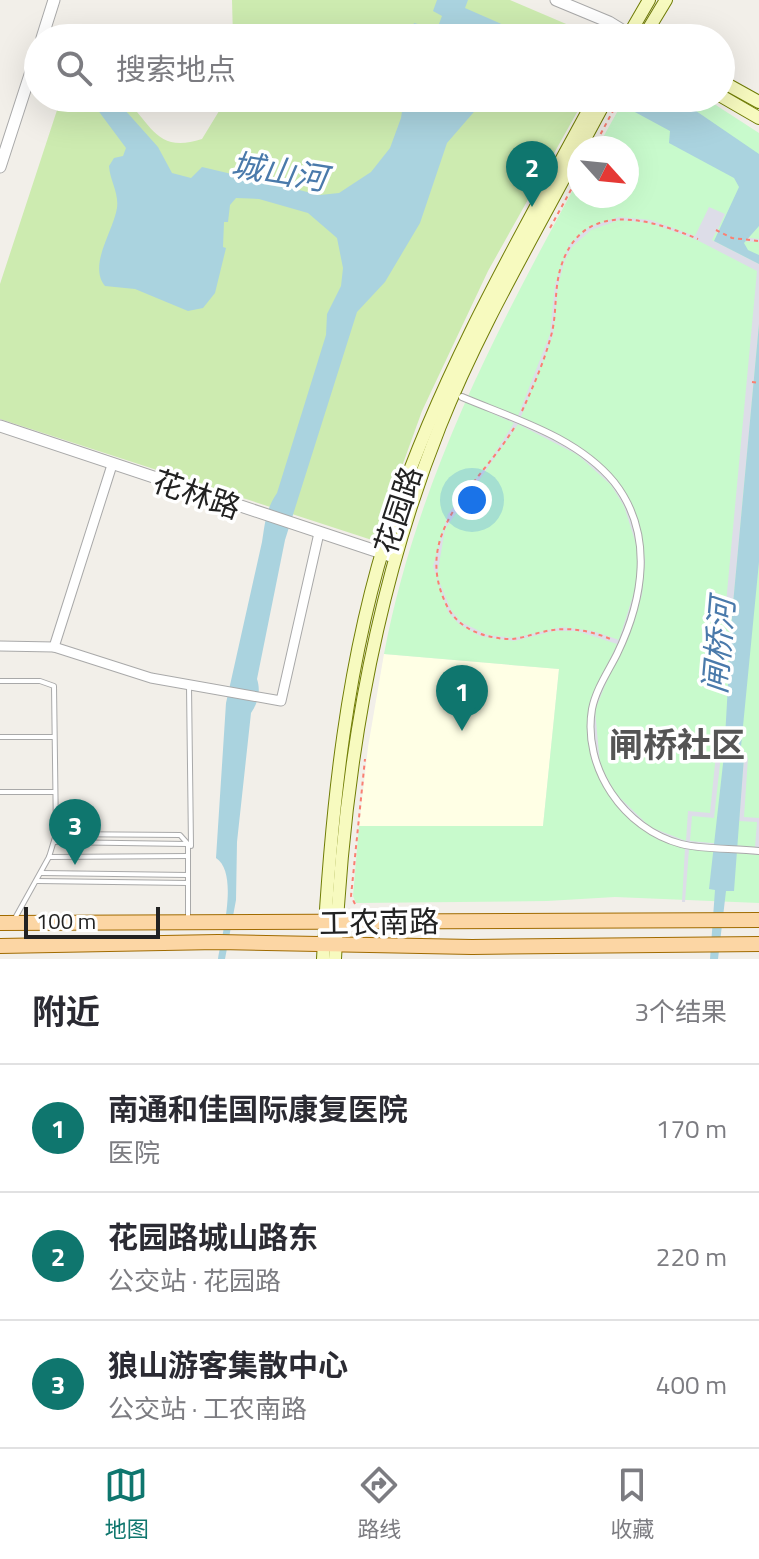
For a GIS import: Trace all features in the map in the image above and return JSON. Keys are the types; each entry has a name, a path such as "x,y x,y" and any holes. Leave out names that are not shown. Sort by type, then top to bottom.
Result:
{"main road":[{"path":"637,24 649,0"},
{"path":"651,24 666,0"},
{"path":"735,89 759,102"},
{"path":"735,104 759,118"},
{"name":"花园路","path":"329,952 357,734 389,556 392,519 431,416 472,325 599,112"},
{"name":"花园路","path":"587,136 600,112"},
{"name":"花园路","path":"389,556 470,358 567,174"},
{"name":"工农南路","path":"6,924 759,920"},
{"name":"工农南路","path":"6,946 235,942 329,952 759,944"}],"street":[{"path":"46,24 54,0"},
{"path":"556,0 605,24"},
{"path":"0,167 24,93"},
{"path":"462,397 580,452 614,482 627,504 638,535 643,570 636,608 592,710 592,741 602,776 622,808 648,830 680,844 759,851"},
{"name":"花林路","path":"0,426 389,556"},
{"path":"54,647 112,465"},
{"path":"0,646 54,647 151,678 281,701 319,533"}],"lane":[{"path":"0,681 40,681 54,686 56,834 37,881 6,924 6,946"},
{"path":"188,883 189,685"},
{"path":"0,737 55,737"},
{"path":"0,792 55,792"},
{"path":"56,834 180,835 188,844 188,925"},
{"path":"54,842 188,844"},
{"path":"49,857 188,856"},
{"path":"41,873 188,875"},
{"path":"37,881 188,883"}],"path":[{"path":"596,136 603,112"},
{"path":"549,229 567,197"},
{"path":"621,643 577,629 554,630 514,639 487,637 460,623 445,603 435,576 443,528 517,420 549,342 560,269 576,240 597,224 627,218 651,221 698,239"},
{"path":"716,230 759,241"},
{"path":"752,382 759,383"},
{"path":"355,904 351,896 366,747"}],"shaded area":[{"path":"709,207 725,214 718,229 733,236 759,239 759,242 738,241 716,232 712,240 759,264 759,324 732,615 725,614 757,271 697,240 651,223 619,220 591,230 572,247 565,260 558,285 553,335 521,417 572,442 603,466 623,490 639,525 645,560 642,595 595,710 600,764 615,793 650,827 686,841 688,811 710,813 716,754 721,755 714,818 692,816 690,841 755,847 757,822 739,821 744,757 748,758 744,817 759,818 759,855 689,849 685,902 682,902 685,848 657,839 629,819 610,797 594,766 589,709 617,644 577,631 554,631 514,641 480,636 459,624 448,612 433,566 448,514 487,465 514,423 464,401 466,395 518,416 550,334 555,284 569,245 589,227 619,217 651,220 695,236","holes":["518,424 578,455 611,485 624,506 638,550 638,580 619,640 593,631 562,627 514,638 488,635 461,622 451,610 437,576 445,529"]},
{"path":"384,654 559,669 543,826 359,826 368,747"}],"green space":[{"path":"232,0 510,0 566,24 233,24"},
{"path":"56,112 136,112 164,139 187,143 202,139 218,112 577,112 488,271 422,411 375,541 0,419 0,284"},
{"path":"617,112 727,112 759,133 759,903 615,897 547,901 356,903 353,896 359,826 543,826 559,669 384,654 398,590 438,468 489,351 567,201 567,208 639,208 639,136 604,136"}],"water":[{"path":"437,0 468,0 465,8 501,24 439,24 442,16 433,11"},
{"path":"99,112 127,112 158,147 172,173 191,178 202,167 320,195 339,193 371,172 390,148 402,112 474,112 447,143 420,223 385,282 357,312 285,540 257,679 258,697 251,713 237,842 236,900 225,959 218,959 227,905 227,877 216,858 226,703 266,516 277,493 326,335 327,314 341,286 343,268 337,238 308,213 259,199 236,198 230,205 228,222 224,222 223,247 226,248 215,293 203,308 188,311 135,289 105,286 100,278 100,258 117,208 109,166 114,158 123,156 126,148"},
{"path":"635,112 698,112 759,154 759,226 744,243 748,250 759,255 759,264 714,241 739,187 734,178 669,143 670,131"},
{"path":"759,324 759,562 740,757 744,757 734,891 726,891 718,959 710,959 715,890 709,889 724,755 732,615"}],"place":[{"name":"花园路城山路东","path":"532,207"},
{"name":"南通和佳国际康复医院","path":"462,731"},
{"name":"狼山游客集散中心","path":"75,865"}],"district":[{"name":"闸桥社区","path":"677,744"}],"water label":[{"name":"城山河","path":"279,171"},
{"name":"闸桥河","path":"718,646"}]}
